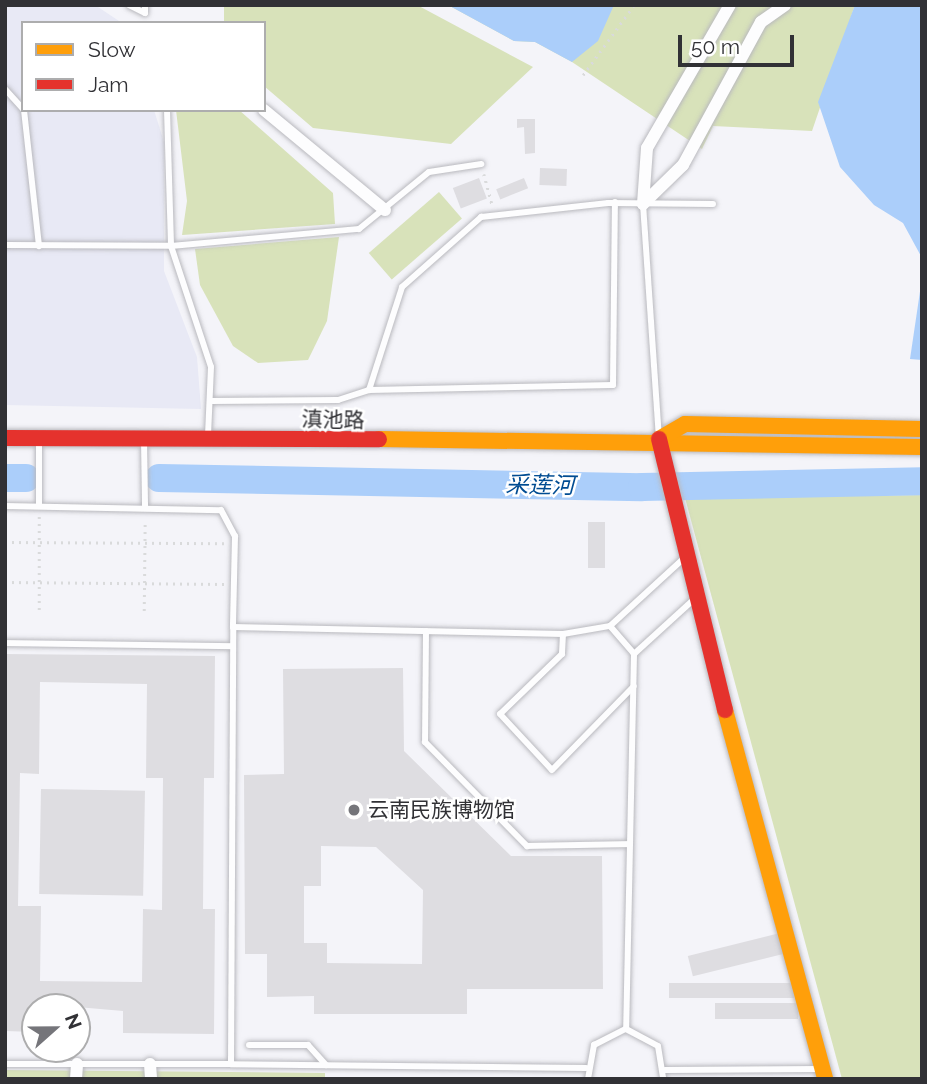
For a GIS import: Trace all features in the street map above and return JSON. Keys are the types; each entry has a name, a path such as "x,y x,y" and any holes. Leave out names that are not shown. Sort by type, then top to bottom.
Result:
{"main road":[{"name":"滇池路","path":"659,439 685,424 922,429"},
{"name":"滇池路","path":"5,438 659,439 686,446 922,447"},
{"path":"659,439 684,558 823,1074"}],"street":[{"path":"643,204 647,148 730,5"},
{"path":"643,204 683,165 761,22 785,5"},
{"path":"266,112 385,210"},
{"path":"76,1079 77,1064"},
{"path":"150,1064 151,1079"}],"lane":[{"path":"128,5 145,13 145,5"},
{"path":"5,89 21,108"},
{"path":"23,112 39,246"},
{"path":"167,112 171,246 186,305 208,351 208,439"},
{"path":"5,245 171,246 359,229 429,172 481,164"},
{"path":"210,401 338,400 369,390 613,385 615,202"},
{"path":"369,390 402,287 481,217 615,202 713,204"},
{"path":"643,204 659,439"},
{"path":"39,438 39,506"},
{"path":"144,438 145,506"},
{"path":"5,506 145,506 221,510 233,523 231,1064"},
{"path":"233,627 563,634 611,626 684,558"},
{"path":"634,654 695,599"},
{"path":"611,626 634,654 626,1029"},
{"path":"426,631 425,741 434,751 527,846 630,844"},
{"path":"563,634 562,654 500,714 552,770 634,686"},
{"path":"5,643 233,646"},
{"path":"588,1079 586,1068 603,1036 626,1029 658,1046 665,1070 663,1079"},
{"path":"249,1045 308,1045 326,1065"},
{"path":"5,1064 586,1068"},
{"path":"665,1070 823,1074"}],"path":[{"path":"583,75 634,5"},
{"path":"481,164 495,214"},
{"path":"38,610 39,506"},
{"path":"144,611 145,506"},
{"path":"5,542 235,543"},
{"path":"5,582 234,584"}],"shaded area":[{"path":"5,5 95,5 119,21 21,21 21,112 155,112 164,142 164,271 197,357 201,409 5,405"}],"green space":[{"path":"224,5 417,5 533,67 451,144 313,128 266,88 266,21 224,21"},
{"path":"448,5 855,5 812,131 713,126 702,149 572,62 535,42 514,41"},
{"path":"176,112 241,112 333,193 335,224 182,235 187,201"},
{"path":"439,192 462,218 392,279 369,253"},
{"path":"339,237 327,321 308,360 258,363 233,346 200,285 195,249"},
{"path":"922,495 922,1079 842,1079 685,498"},
{"path":"5,1070 325,1073 325,1079 5,1079"}],"water":[{"path":"448,5 614,5 598,41 572,62 535,42 514,41"},
{"path":"855,5 922,5 922,258 903,223 874,205 840,167 818,102"},
{"path":"922,278 922,360 910,359"}],"building":[{"path":"517,119 535,119 535,153 525,154 524,127 517,128"},
{"path":"540,168 567,169 566,186 539,185"},
{"path":"479,178 487,199 461,209 453,188"},
{"path":"524,178 528,188 500,199 496,189"},
{"path":"588,522 605,522 605,568 588,568"},
{"path":"5,654 215,656 214,778 204,778 203,909 215,909 214,1034 123,1033 123,1011 91,1008 91,993 21,993 21,1032 5,1031","holes":["40,682 147,684 146,778 163,778 162,910 143,909 142,982 40,981 41,906 18,906 20,773 39,774"]},
{"name":"云南民族博物馆","path":"403,668 404,751 511,856 602,856 603,989 467,989 467,1014 314,1014 314,996 267,997 267,954 245,954 244,775 284,774 283,669","holes":["321,846 376,847 423,890 422,964 327,963 327,943 304,943 304,886 321,886"]},
{"path":"41,789 145,791 143,896 39,894"},
{"path":"780,933 785,953 693,976 688,956"},
{"path":"669,983 794,983 794,998 669,998"},
{"path":"715,1003 798,1003 798,1019 715,1019"}],"waterway":[{"name":"采莲河","path":"5,478 26,478"},
{"name":"采莲河","path":"159,478 642,487 922,481"}],"traffic: slow":[{"path":"659,439 685,424 922,429"},
{"path":"379,439 922,447"},
{"path":"725,710 825,1079"}],"traffic: jam":[{"path":"5,438 379,439"},
{"path":"659,439 725,710"}],"place":[{"name":"云南民族博物馆","path":"354,810"}]}
